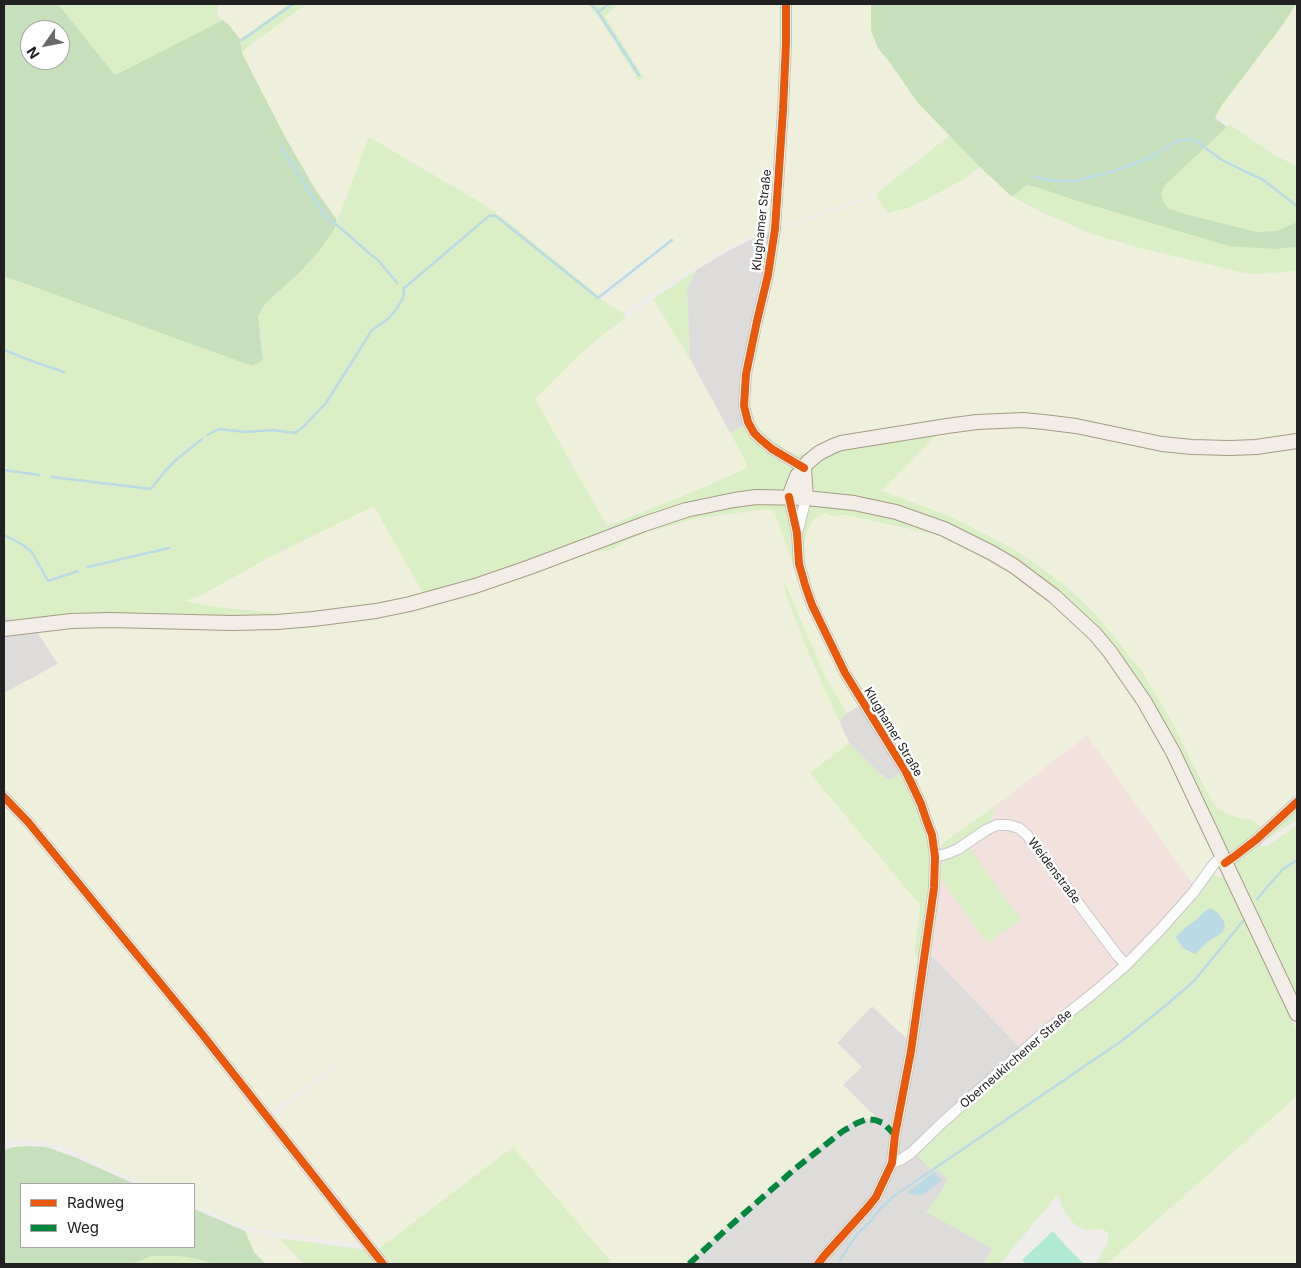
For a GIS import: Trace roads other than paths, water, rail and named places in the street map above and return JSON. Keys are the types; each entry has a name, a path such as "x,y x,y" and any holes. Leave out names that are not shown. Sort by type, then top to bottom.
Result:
{"main road":[{"path":"789,497 797,476 808,462 826,449 841,443 947,426 1004,420 1037,421 1076,426 1162,444 1192,447 1256,447 1297,441"},
{"path":"804,468 806,498"},
{"path":"4,628 110,620 232,623 277,622 314,620 376,610 417,602 475,586 686,510 717,503 756,498 789,497 854,503 920,519 976,544 1007,562 1054,596 1075,614 1100,640 1119,664 1144,701 1173,752 1297,1014"}],"street":[{"name":"Klughamer Straße","path":"786,4 783,110 775,229 768,275 746,374 744,406 748,422 754,433 772,449 804,468"},
{"name":"Klughamer Straße","path":"789,497 797,533 799,564 812,605 845,673 906,772 921,804 932,835 935,857 934,888 911,1050 895,1135 892,1164"},
{"name":"Klughamer Straße","path":"797,533 806,498"},
{"path":"4,797 28,822 202,1034 383,1264"},
{"name":"Oberneukirchener Straße","path":"892,1164 911,1153 1026,1048 1126,965 1193,893 1214,864 1235,856 1257,839 1297,802"},
{"name":"Weidenstraße","path":"935,857 949,853 997,825 1019,828 1027,835 1126,965"},
{"path":"818,1264 876,1197 892,1164"}],"water":[{"path":"1210,908 1217,912 1223,920 1225,925 1223,932 1209,941 1195,954 1183,948 1176,937"},
{"path":"934,1172 942,1181 922,1195 908,1192"}],"waterway":[{"path":"242,40 293,4"},
{"path":"591,4 639,75"},
{"path":"598,12 609,4"},
{"path":"1034,177 1055,181 1076,181 1114,171 1149,158 1177,141 1189,139 1196,141 1222,160 1262,179 1297,206"},
{"path":"281,147 325,216 378,260 397,283"},
{"path":"207,435 219,429 246,432 272,430 295,433 326,403 372,330 388,319 395,311 402,300 403,289 489,216 496,216 598,298 672,240"},
{"path":"4,350 64,372"},
{"path":"52,477 151,489 177,459 202,439"},
{"path":"4,470 39,475"},
{"path":"4,535 32,552 48,581 78,571"},
{"path":"88,567 169,548"},
{"path":"1257,899 1283,869 1297,860"},
{"path":"840,1260 857,1234 894,1196 1123,1040 1165,1006 1194,981 1243,921"}]}
